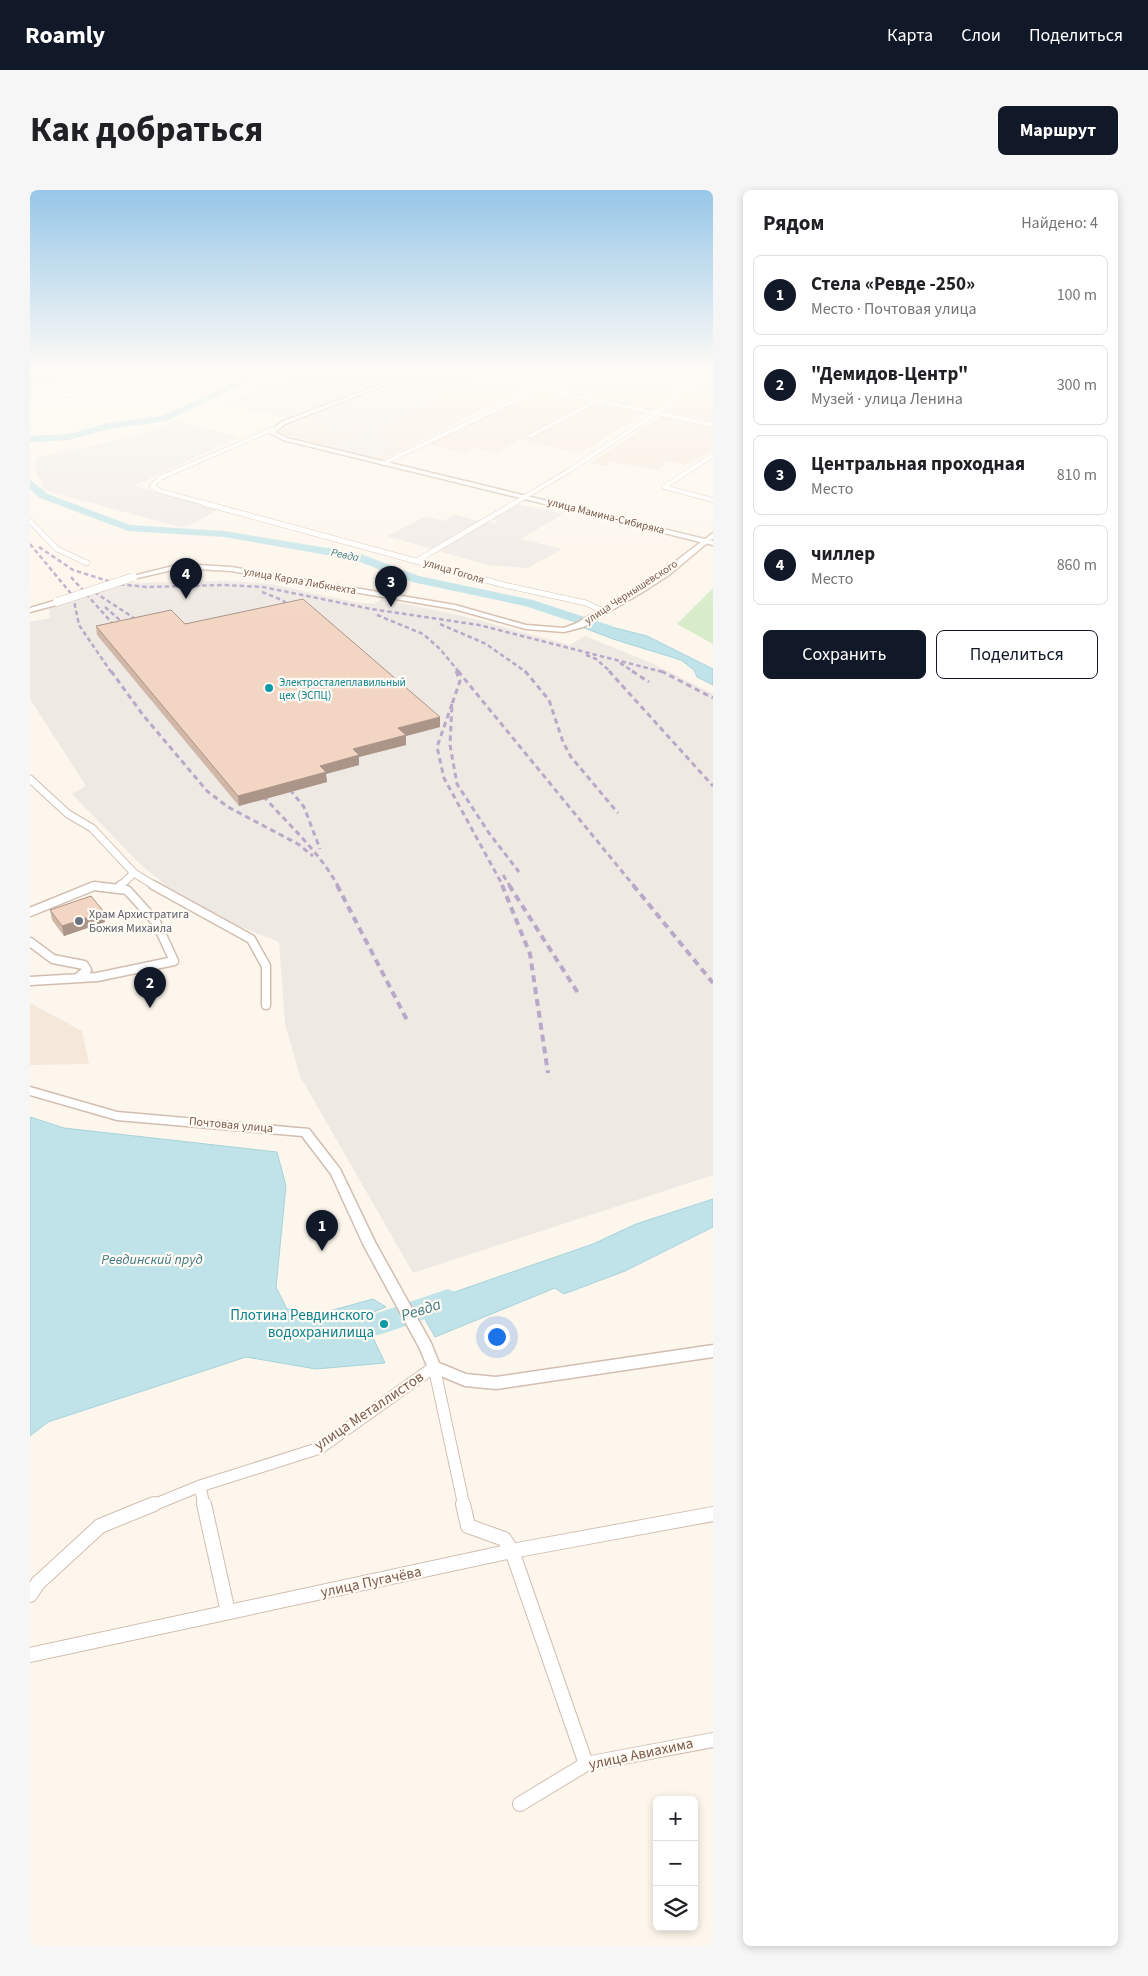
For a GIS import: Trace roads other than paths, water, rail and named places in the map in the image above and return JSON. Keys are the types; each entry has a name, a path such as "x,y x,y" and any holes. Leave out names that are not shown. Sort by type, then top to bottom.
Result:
{"main road":[{"name":"улица Чернышевского","path":"572,629 666,572 709,542 713,535"},
{"name":"улица Карла Либкнехта","path":"32,608 57,602 133,577 181,566 225,568 455,607 536,628 572,629"}],"street":[{"name":"улица Гоголя","path":"215,453 160,478 152,486 160,491 418,560 504,586 586,603 601,613"},
{"name":"улица Мамина-Сибиряка","path":"343,453 709,542"},
{"path":"384,463 405,453"},
{"path":"418,560 527,497 594,453"},
{"path":"713,455 664,487 713,500"},
{"path":"30,521 57,549 87,563"},
{"path":"30,779 68,814 92,828 134,873 178,900 251,939 266,966 266,1005"},
{"path":"117,889 134,873"},
{"path":"30,912 94,886 127,890 156,922 174,961 97,976 30,981"},
{"path":"30,942 54,959 84,965 87,970 77,978"},
{"name":"Почтовая улица","path":"30,1091 117,1116 304,1132 336,1172 369,1244 426,1347 434,1367"},
{"name":"улица Металлистов","path":"30,1595 38,1582 100,1526 200,1486 320,1448 434,1367 466,1380 496,1383 713,1351"},
{"path":"434,1367 468,1526 504,1539 512,1551 586,1764"},
{"path":"200,1486 228,1612"},
{"name":"улица Пугачёва","path":"30,1656 512,1551 713,1514"},
{"name":"улица Авиахима","path":"520,1804 586,1764 713,1740"}],"water":[{"path":"591,622 647,636 713,669 713,685 697,677 694,670 681,660 613,639 582,627"},
{"name":"Ревдинский пруд","path":"30,1117 64,1128 277,1152 286,1186 276,1287 287,1309 311,1316 373,1299 386,1307 363,1316 385,1363 316,1369 246,1357 48,1422 30,1436"},
{"path":"713,1199 713,1227 625,1271 564,1294 555,1288 435,1337 417,1305 593,1244 636,1224"}],"waterway":[{"name":"Ревда","path":"30,483 44,496 128,528 224,534 358,557 416,579 528,603 607,629"},
{"name":"Ревда","path":"338,1332 368,1327 448,1300"}],"railway":[{"path":"30,544 73,596 79,625 111,672"},
{"path":"39,547 73,570 118,584 146,587 224,585 263,587 371,609 479,625 663,672"},
{"path":"71,577 121,633"},
{"path":"88,588 131,616 145,628"},
{"path":"262,592 282,600 296,611"},
{"path":"105,607 131,630"},
{"path":"377,615 423,634 440,649 459,672"},
{"path":"440,624 486,644 526,672"},
{"path":"586,655 596,659 611,672"},
{"path":"620,663 634,672"},
{"path":"111,671 143,715 207,791 228,807 298,844 313,856"},
{"path":"452,704 460,681 456,671"},
{"path":"458,671 634,886"},
{"path":"609,671 713,786"},
{"path":"632,671 649,682"},
{"path":"526,672 549,700 563,742 571,757 618,813"},
{"path":"663,672 713,698"},
{"path":"452,704 450,745 457,784 489,833 519,872"},
{"path":"452,704 437,747 444,778 503,886"},
{"path":"284,782 304,807 320,849"},
{"path":"257,789 311,847 338,886"},
{"path":"503,875 510,886"},
{"path":"337,885 407,1020"},
{"path":"502,885 530,954 548,1073"},
{"path":"509,885 578,993"},
{"path":"633,885 713,983"}],"place":[{"name":"чиллер","path":"186,599"},
{"name":"Центральная проходная","path":"391,607"},
{"name":"Электросталеплавильный цех (ЭСПЦ)","path":"269,688"},
{"name":"Храм Архистратига Божия Михаила","path":"79,921"},
{"name":"\"Демидов-Центр\"","path":"150,1008"},
{"name":"Стела «Ревде -250»","path":"322,1251"},
{"name":"Плотина Ревдинского водохранилища","path":"384,1324"}]}
